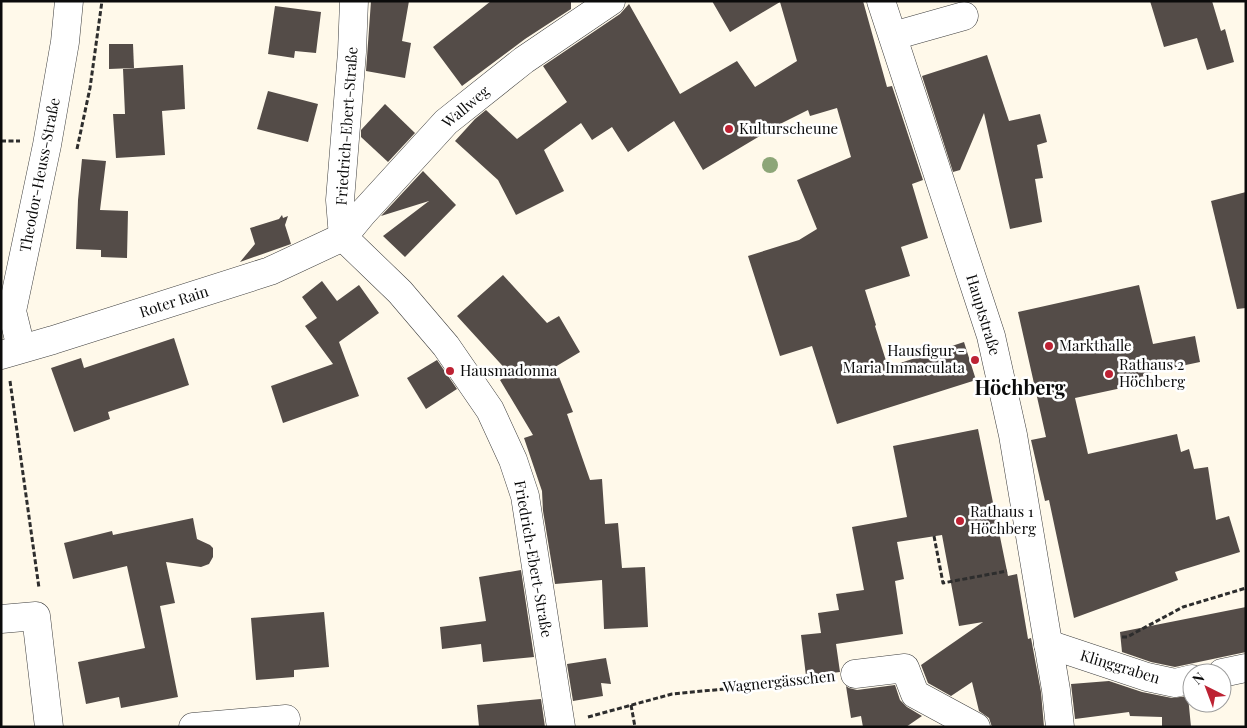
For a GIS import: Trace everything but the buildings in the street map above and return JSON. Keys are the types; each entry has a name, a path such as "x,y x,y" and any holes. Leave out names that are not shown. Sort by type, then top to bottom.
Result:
{"street":[{"name":"Theodor-Heuss-Straße","path":"11,351 12,311 47,145 65,42 69,1"},
{"name":"Friedrich-Ebert-Straße","path":"354,1 352,52 340,200 343,237 400,292 446,346 490,410 513,460 525,496 560,726"},
{"name":"Wallweg","path":"343,237 446,122 524,60 611,1"},
{"name":"Hauptstraße","path":"882,1 991,336 1012,435 1056,690 1060,727"},
{"path":"893,36 964,16"},
{"name":"Roter Rain","path":"11,351 53,340 270,271 343,237"},
{"path":"1,619 36,616 49,727"},
{"name":"Klinggraben","path":"1048,644 1147,677 1175,683 1182,682"},
{"name":"Wagnergässchen","path":"855,674 904,668 915,694 976,727"},
{"path":"1232,671 1246,668"},
{"path":"193,727 286,719"}],"path":[{"path":"10,384 40,591"},
{"path":"934,536 943,583 1003,571"},
{"path":"1127,637 1183,607 1246,588"},
{"name":"Wagnergässchen","path":"560,726 672,694 750,685 814,681 855,674"},
{"path":"631,705 635,727"}],"place":[{"name":"Kulturscheune","path":"729,129"},
{"name":"Markthalle","path":"1049,346"},
{"name":"Hausfigur - Maria Immaculata","path":"975,360"},
{"name":"Hausmadonna","path":"450,371"},
{"name":"Rathaus 2 Höchberg","path":"1109,374"},
{"name":"Rathaus 1 Höchberg","path":"960,521"}],"district":[{"name":"Höchberg","path":"1020,388"}]}
